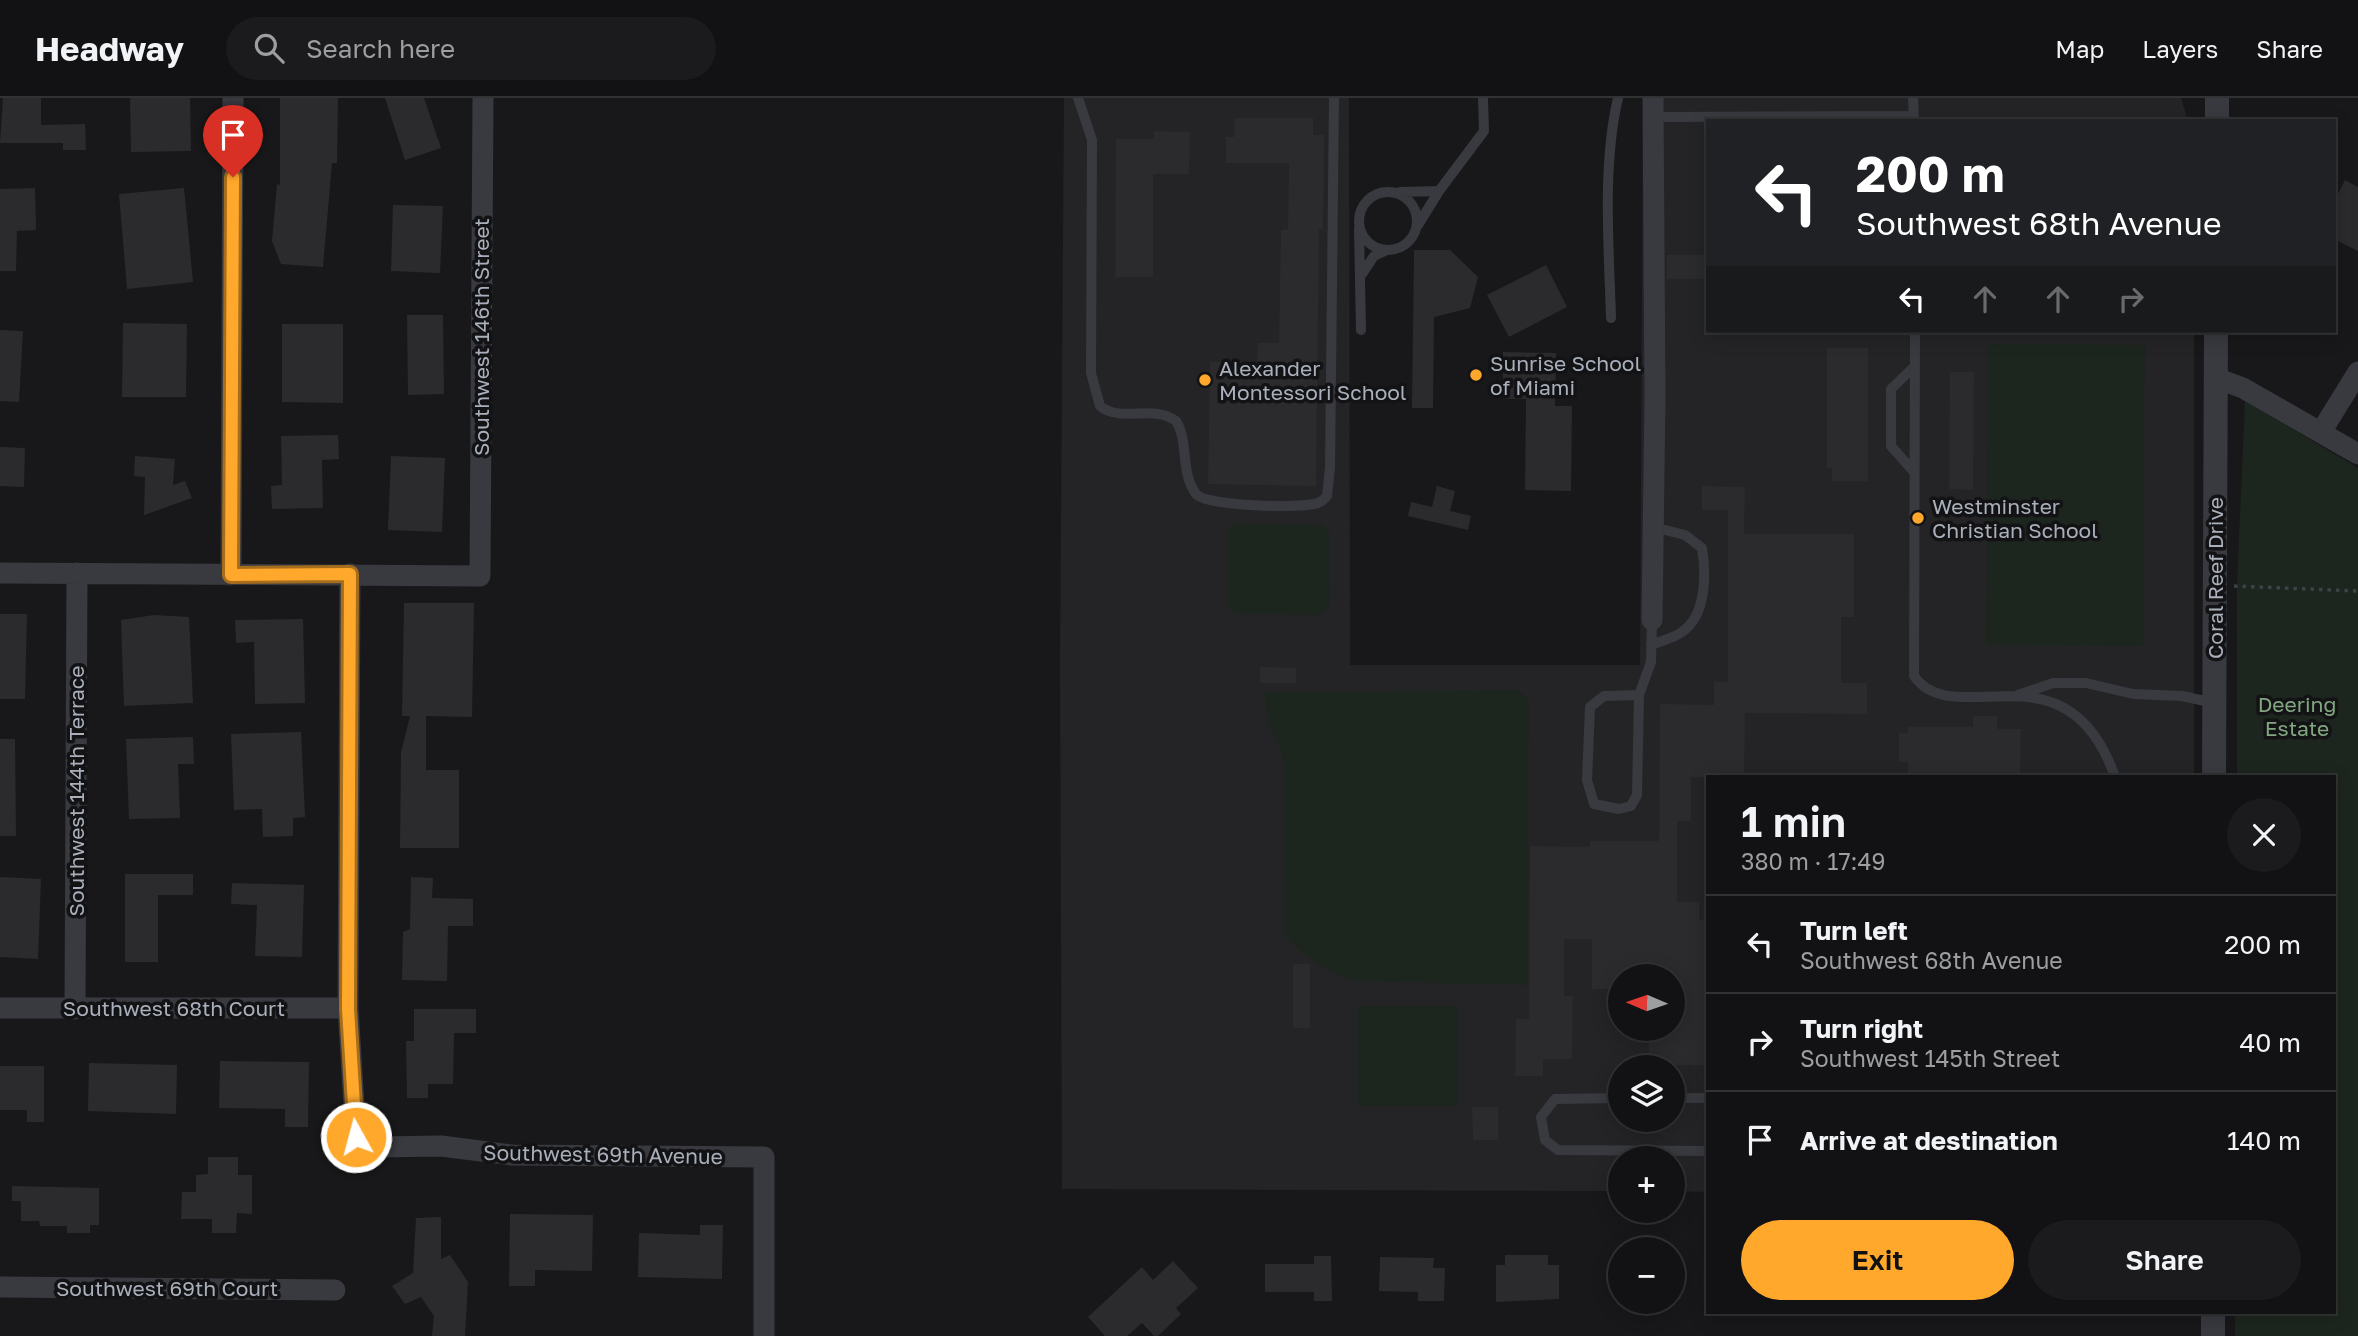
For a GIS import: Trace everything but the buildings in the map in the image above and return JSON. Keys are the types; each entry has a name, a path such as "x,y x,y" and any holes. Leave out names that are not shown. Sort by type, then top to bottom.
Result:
{"street":[{"path":"231,575 233,98"},
{"name":"Southwest 146th Street","path":"350,574 480,576 483,98"},
{"path":"2217,98 2217,119"},
{"path":"1652,620 1653,107"},
{"name":"Coral Reef Drive","path":"2214,775 2216,333"},
{"path":"2321,432 2358,372"},
{"path":"2216,378 2243,388 2358,454"},
{"path":"0,573 350,574 348,1009"},
{"name":"Southwest 144th Terrace","path":"75,1009 77,573"},
{"name":"Southwest 68th Court","path":"0,1008 348,1009"},
{"name":"Southwest 69th Avenue","path":"348,1009 354,1127 360,1142 377,1147 441,1146 512,1155 764,1157 764,1336"},
{"name":"Southwest 69th Court","path":"0,1287 335,1290"},
{"path":"2213,1314 2213,1336"}],"lane":[{"path":"1078,98 1092,140 1091,373 1096,399 1109,412 1154,411 1175,421 1194,492 1201,499 1219,504 1312,504 1327,496 1330,468 1334,98"},
{"path":"1360,279 1367,263 1387,250 1406,244 1439,191 1484,131 1483,98"},
{"path":"1611,318 1608,241 1613,121 1618,98"},
{"path":"1653,107 1692,116 1914,118 1913,98"},
{"path":"1361,330 1359,226 1362,207 1375,194 1393,191 1439,191"},
{"path":"1393,191 1402,194 1415,208 1417,228"},
{"path":"1359,226 1369,243 1387,250"},
{"path":"1915,333 1914,676 1925,688 1944,695 2018,695 2052,702 2074,713 2096,735 2114,775"},
{"path":"1914,472 1891,446 1891,388 1915,366"},
{"path":"1651,645 1684,631 1695,617 1703,592 1705,566 1702,548 1685,535 1653,527"},
{"path":"1639,695 1604,696 1590,707 1587,780 1594,804 1600,808 1631,806 1637,795 1639,695 1651,662 1652,620"},
{"path":"2018,695 2053,683 2086,683 2133,694 2182,696 2214,703"},
{"path":"1685,1098 1706,1097"},
{"path":"1608,1098 1555,1100 1542,1115 1543,1136 1558,1150 1706,1152"}],"path":[{"path":"2216,585 2358,591"}],"shaded area":[{"name":"Westminster Christian School","path":"1064,98 1349,98 1350,665 1640,665 1643,98 2181,98 2187,119 1706,119 1706,333 2194,333 2194,775 1706,775 1706,1192 1685,1191 1685,1146 1608,1146 1608,1191 1062,1189 1060,663"}],"green space":[{"path":"1988,344 2145,345 2143,646 1986,645"},
{"name":"Deering Estate","path":"2245,401 2358,468 2358,1336 2235,1336 2235,1314 2336,1314 2336,775 2237,775 2237,586"},
{"path":"1235,523 1323,525 1329,532 1330,605 1320,615 1235,614 1228,606 1228,530"},
{"path":"1518,690 1529,700 1527,985 1357,981 1327,969 1301,951 1285,936 1284,764 1279,744 1268,721 1264,692"},
{"path":"1358,1006 1458,1006 1458,1106 1358,1106"}],"place":[{"name":"Sunrise School of Miami","path":"1476,375"},
{"name":"Alexander Montessori School","path":"1205,380"},
{"name":"Westminster Christian School","path":"1918,518"}],"route":[{"path":"233,177 231,575 350,574 348,1009 356,1137"}]}
